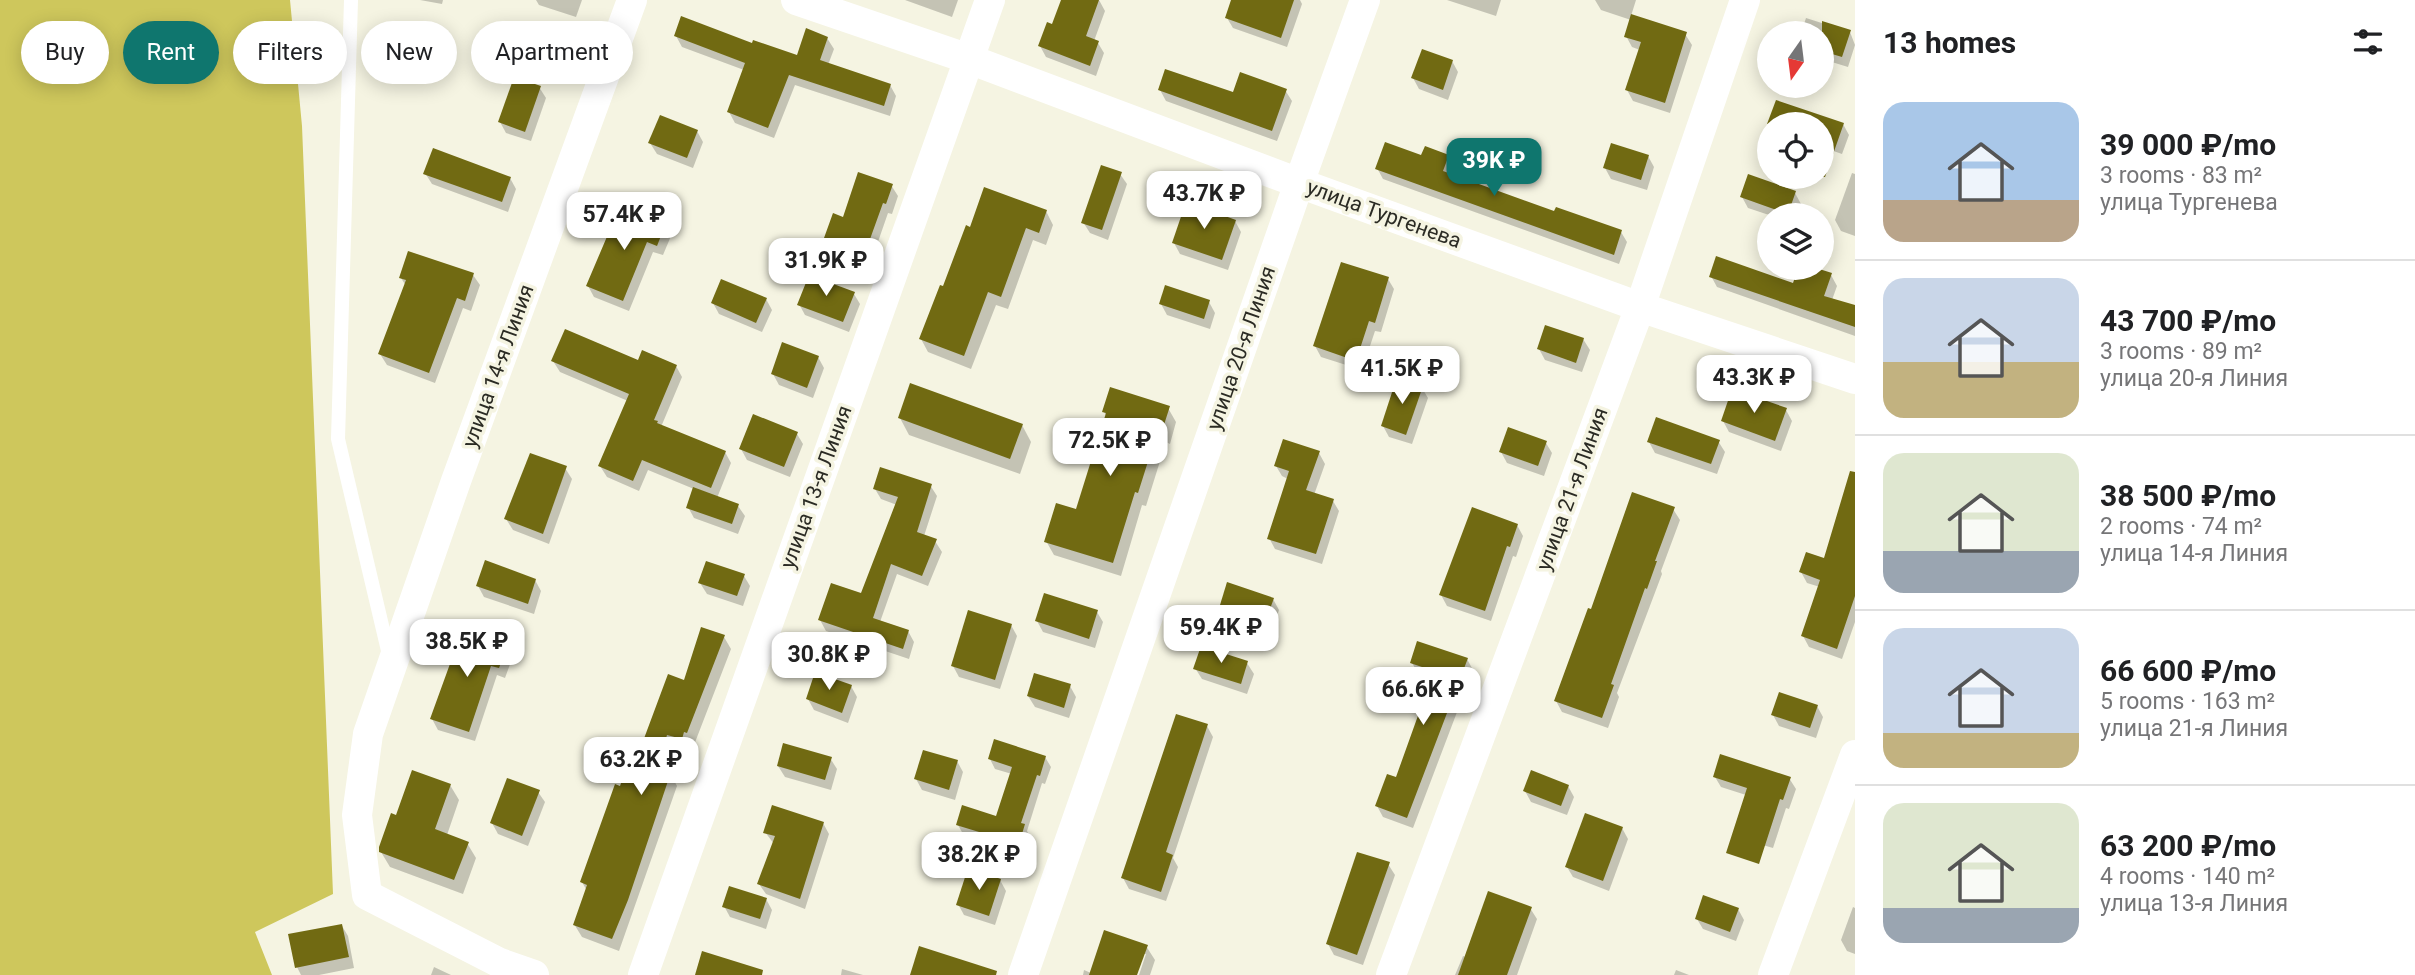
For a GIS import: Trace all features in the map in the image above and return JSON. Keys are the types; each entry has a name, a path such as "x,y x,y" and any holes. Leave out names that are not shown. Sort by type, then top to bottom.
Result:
{"street":[{"name":"улица 14-я Линия","path":"534,975 500,963 366,895 357,815 368,734 456,481 632,0"},
{"name":"улица Тургенева","path":"796,0 968,59 1640,307 1855,379"},
{"name":"улица 13-я Линия","path":"643,975 990,0"},
{"name":"улица 20-я Линия","path":"1023,975 1365,0"},
{"name":"улица 21-я Линия","path":"1391,975 1640,307 1745,0"},
{"path":"1773,975 1855,755"}],"lane":[{"path":"351,0 338,439 392,666"}],"shaded area":[{"path":"0,0 290,0 292,21 233,21 233,84 298,84 302,126 333,894 255,932 272,975 0,975"}],"building":[{"path":"1061,0 1099,0 1086,36 1099,41 1090,66 1038,46 1047,22 1052,24"},
{"path":"1231,0 1294,0 1281,38 1225,18"},
{"path":"1631,14 1687,32 1665,103 1625,90 1641,42 1624,37"},
{"path":"681,16 752,43 753,40 797,55 806,28 828,37 820,60 891,84 884,106 789,75 768,128 727,112 745,63 674,36"},
{"path":"1834,25 1851,30 1842,57 1834,55"},
{"path":"1422,49 1453,60 1443,90 1411,78"},
{"path":"1165,69 1233,92 1240,72 1287,89 1272,131 1158,90"},
{"path":"512,84 541,86 525,132 498,122"},
{"path":"1776,100 1811,112 1772,112"},
{"path":"660,115 698,130 687,158 648,143"},
{"path":"1834,120 1844,123 1834,151"},
{"path":"1385,142 1421,155 1425,146 1449,155 1443,171 1554,211 1556,207 1622,230 1614,255 1375,169"},
{"path":"1611,143 1649,155 1641,180 1603,168"},
{"path":"433,148 511,177 502,202 423,174"},
{"path":"1101,165 1122,172 1102,230 1081,223"},
{"path":"858,172 893,184 886,204 883,203 865,253 824,238 833,213 843,217"},
{"path":"1748,174 1757,177 1757,189 1796,191 1792,203 1757,203 1740,197"},
{"path":"984,187 1047,210 1039,233 1026,228 1001,297 988,292 964,356 919,339 966,225 970,227"},
{"path":"1186,202 1236,220 1222,260 1172,243"},
{"path":"620,206 666,223 657,246 647,242 623,301 586,286"},
{"path":"408,251 474,273 465,301 457,298 429,373 378,354 406,280 399,278"},
{"path":"1716,256 1757,270 1757,280 1784,280 1793,283 1794,280 1830,280 1824,296 1855,305 1855,327 1709,277"},
{"path":"1341,262 1389,277 1375,323 1369,321 1356,361 1313,346"},
{"path":"809,275 855,292 843,322 797,305"},
{"path":"721,279 767,298 756,323 711,303"},
{"path":"1165,285 1210,300 1204,319 1159,304"},
{"path":"1545,325 1584,338 1576,363 1537,349"},
{"path":"565,329 638,360 642,350 677,365 654,420 726,451 711,488 642,460 633,481 598,466 629,394 551,361"},
{"path":"782,342 819,356 807,388 771,374"},
{"path":"1397,377 1423,386 1406,435 1381,426"},
{"path":"910,383 1023,424 1010,459 898,418"},
{"path":"1110,387 1170,406 1162,431 1158,430 1138,493 1135,492 1113,563 1044,542 1056,503 1076,509 1106,413 1102,412"},
{"path":"1732,389 1787,408 1775,441 1721,421"},
{"path":"753,414 798,432 784,467 739,449"},
{"path":"1656,417 1720,440 1711,464 1647,442"},
{"path":"1508,427 1547,441 1538,466 1499,452"},
{"path":"1283,439 1320,451 1306,490 1334,499 1316,554 1267,539 1289,471 1274,466"},
{"path":"530,453 567,466 543,534 504,519"},
{"path":"880,467 932,484 917,532 937,539 922,576 891,564 873,618 909,630 903,649 818,620 831,583 861,593 898,497 873,489"},
{"path":"1850,471 1855,472 1855,596 1837,649 1801,636 1820,580 1799,572 1806,552 1824,558"},
{"path":"693,487 739,504 732,524 686,508"},
{"path":"1632,492 1675,507 1611,684 1614,685 1602,718 1554,701 1588,608 1591,609"},
{"path":"1472,507 1518,524 1510,547 1507,546 1485,611 1439,595"},
{"path":"485,560 536,579 528,604 476,586"},
{"path":"706,561 745,574 737,596 698,583"},
{"path":"1227,582 1274,598 1266,620 1220,605"},
{"path":"1044,593 1098,610 1089,639 1035,621"},
{"path":"968,610 1012,624 995,680 951,666"},
{"path":"701,627 725,635 687,733 684,732 682,739 667,735 658,767 671,772 612,939 573,925 587,885 580,882 615,784 620,786 633,749 639,752 668,674 684,680"},
{"path":"463,628 508,644 499,668 491,666 469,732 430,719"},
{"path":"1417,641 1468,658 1407,818 1375,806 1387,774 1396,777 1434,671 1410,663"},
{"path":"1201,646 1248,661 1241,684 1193,669"},
{"path":"815,672 852,685 842,713 806,699"},
{"path":"1034,673 1071,684 1064,708 1027,696"},
{"path":"1779,692 1818,705 1810,728 1771,715"},
{"path":"1176,714 1208,724 1166,852 1173,855 1161,892 1121,878"},
{"path":"994,739 1046,756 1021,823 1025,824 1019,844 956,825 962,805 996,816 1012,767 988,759"},
{"path":"783,743 832,757 825,780 777,766"},
{"path":"923,750 958,760 949,790 914,779"},
{"path":"1720,754 1791,777 1783,800 1780,799 1759,864 1726,853 1747,788 1713,777"},
{"path":"412,770 451,784 435,829 469,842 454,880 379,852 391,813 396,815"},
{"path":"1531,770 1569,785 1561,806 1523,791"},
{"path":"507,778 540,790 522,836 490,823"},
{"path":"772,805 824,822 800,899 757,884 775,836 763,833"},
{"path":"1585,813 1623,827 1603,881 1565,867"},
{"path":"1357,852 1390,862 1357,955 1326,944"},
{"path":"968,868 1001,879 989,916 956,905"},
{"path":"729,886 767,898 760,919 722,907"},
{"path":"1488,891 1532,907 1507,975 1458,975"},
{"path":"1703,895 1739,908 1730,932 1695,919"},
{"path":"342,924 349,957 295,968 288,934"},
{"path":"1104,930 1148,945 1137,975 1089,975"},
{"path":"919,946 997,971 996,975 910,975"},
{"path":"702,951 763,970 762,975 695,975"}]}
